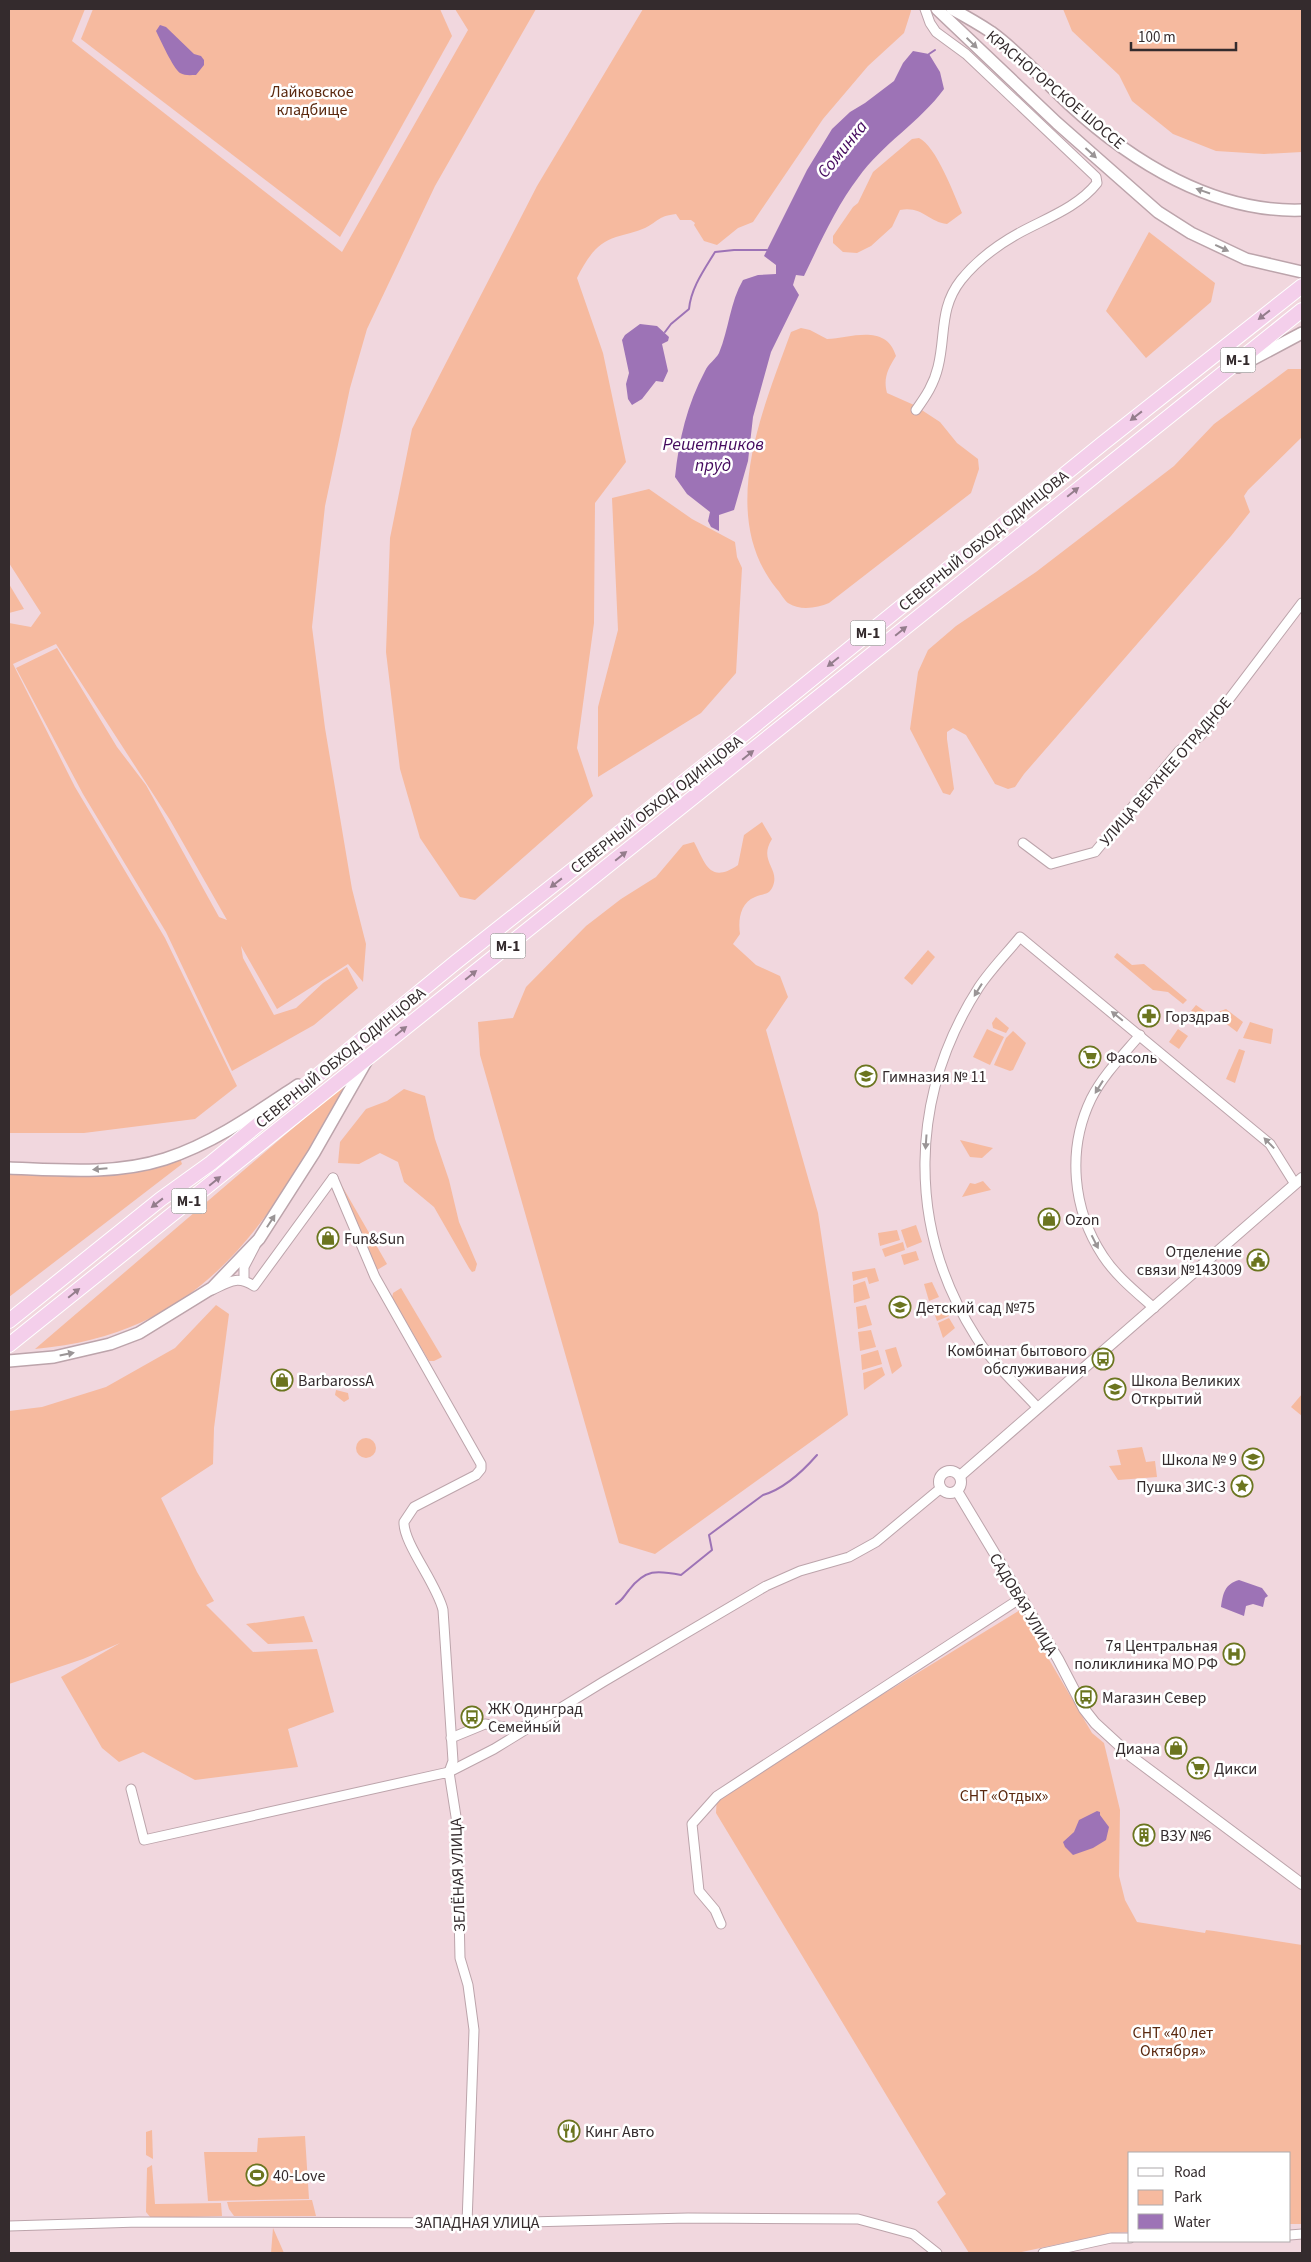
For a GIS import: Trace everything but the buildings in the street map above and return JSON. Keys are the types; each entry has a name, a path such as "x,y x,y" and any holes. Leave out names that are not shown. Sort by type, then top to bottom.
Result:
{"highway":[{"name":"СЕВЕРНЫЙ ОБХОД ОДИНЦОВА","path":"9,1321 140,1216 211,1163 331,1063 745,733 1109,438 1302,286"},
{"name":"СЕВЕРНЫЙ ОБХОД ОДИНЦОВА","path":"9,1345 1302,310"}],"main road":[{"path":"937,9 1057,123 1158,212 1190,233 1246,259 1302,272"},
{"name":"КРАСНОГОРСКОЕ ШОССЕ","path":"952,9 997,37 1092,123 1159,172 1194,188 1241,203 1275,209 1302,210"},
{"path":"1175,410 1243,364 1302,334"},
{"name":"М-1","path":"14,1361 84,1351 110,1344 138,1333 212,1288 259,1239 314,1153 370,1057"},
{"name":"М-1","path":"9,1168 92,1170 133,1166 164,1159 195,1147 231,1128 331,1063"}],"street":[{"path":"916,410 931,389 939,366 946,308 952,292 963,277 996,247 1079,201 1097,183 1096,177 966,54 936,32 930,23 925,9"},
{"name":"УЛИЦА ВЕРХНЕЕ ОТРАДНОЕ","path":"1023,843 1051,864 1095,852 1179,751 1200,736 1208,727 1302,603"},
{"path":"960,1476 1299,1181 1270,1144 1020,937 988,975 971,1000 944,1054 933,1089 926,1138 926,1180 930,1220 944,1272 953,1294 979,1341 1005,1373 1038,1408"},
{"path":"1140,1035 1107,1074 1092,1098 1081,1127 1075,1170 1080,1202 1094,1241 1113,1269 1154,1308"},
{"name":"ЗЕЛЁНАЯ УЛИЦА","path":"244,1280 254,1286 333,1178 375,1278 481,1464 481,1469 476,1475 414,1507 404,1522 406,1535 437,1590 443,1610 453,1761 449,1772 457,1822 460,1958 468,1985 474,2030 467,2223"},
{"path":"183,1306 226,1283 244,1280 244,1267 259,1239"},
{"path":"954,1472 960,1476 962,1483 958,1491 950,1493 941,1488 940,1478 944,1473 954,1472"},
{"path":"131,1789 144,1840 449,1772 482,1756 766,1586 800,1571 849,1557 870,1546 941,1488"},
{"name":"САДОВАЯ УЛИЦА","path":"958,1491 1058,1659 1084,1709 1107,1737 1302,1884"},
{"path":"721,1924 715,1910 699,1891 690,1826 717,1796 1021,1598"},
{"path":"451,1738 485,1724 512,1728 533,1725"},
{"name":"ЗАПАДНАЯ УЛИЦА","path":"9,2226 140,2222 467,2223 688,2218 858,2219 913,2234 937,2253"},
{"path":"1043,2253 1111,2238 1128,2238"}],"green space":[{"path":"9,9 85,9 72,41 342,252 468,30 455,9 536,9 435,186 367,329 350,388 325,506 312,627 325,728 352,889 366,944 363,982 348,964 277,1009 241,946 243,958 274,1015 296,1008 323,983 347,967 358,988 314,1025 232,1071 166,932 83,794 16,668 57,648 117,747 146,785 219,917 227,920 170,820 56,644 13,664 75,787 165,938 237,1086 195,1119 84,1133 9,1133 9,623 31,627 41,613 9,563"},
{"name":"Лайковское кладбище","path":"93,9 440,9 452,36 340,237 81,39"},
{"path":"643,9 911,9 911,11 904,33 868,66 823,119 753,222 738,228 717,245 704,241 694,225 695,223 691,220 680,220 676,214 666,216 638,231 603,243 592,253 577,278 603,353 626,462 595,503 594,623 577,748 593,796 475,900 460,897 420,838 400,769 386,652 390,538 412,429 537,186"},
{"path":"1063,9 1302,9 1302,152 1264,154 1216,151 1173,134 1132,101 1119,75 1072,31"},
{"path":"919,138 932,150 938,160 962,213 947,224 940,223 914,210 900,210 892,227 871,246 857,253 843,252 833,243 833,236 853,207 858,203 873,172 912,139"},
{"path":"1149,232 1215,283 1211,302 1146,358 1106,311"},
{"path":"801,328 810,330 827,339 867,335 884,339 891,346 896,356 887,374 887,393 914,405 940,422 957,443 978,459 979,469 971,493 829,603 808,608 793,606 786,602 759,559 750,528 747,495 758,427 791,332"},
{"path":"1288,369 1302,369 1302,437 1248,490 1244,496 1250,512 1231,536 1024,774 1015,787 1008,789 995,784 966,735 953,728 947,732 947,739 954,789 950,795 943,793 910,729 918,672 928,650 956,626 1036,572 1174,466 1214,424"},
{"path":"649,489 692,519 735,542 737,557 742,568 736,673 701,713 598,777 598,707 618,630 612,498"},
{"path":"9,584 24,609 9,613"},
{"path":"762,822 772,839 767,853 774,874 773,886 768,893 755,897 746,903 741,912 740,934 733,944 756,965 780,976 788,997 766,1030 818,1213 848,1415 655,1554 619,1543 480,1055 478,1022 513,1018 526,987 586,926 621,899 656,877 683,845 694,842 709,868 714,872 720,873 728,871 738,865 744,835"},
{"path":"928,950 935,957 912,985 904,978"},
{"path":"1117,953 1132,965 1144,964 1187,1000 1183,1004 1168,992 1153,990 1114,957"},
{"path":"1196,1005 1210,1015 1226,1009 1243,1022 1237,1032 1220,1019 1218,1022 1203,1020 1191,1011"},
{"path":"996,1017 1009,1028 1006,1033 993,1028 992,1023"},
{"path":"1250,1022 1273,1029 1271,1044 1243,1038"},
{"path":"987,1029 1004,1037 990,1065 973,1057"},
{"path":"1178,1029 1188,1036 1179,1049 1169,1042"},
{"path":"1013,1031 1026,1043 1013,1070 1010,1071 994,1065 1006,1038"},
{"path":"1239,1049 1245,1051 1235,1083 1226,1079"},
{"path":"355,1075 295,1174 264,1218 231,1258 193,1292 149,1319 97,1338 35,1349"},
{"path":"404,1089 425,1096 435,1139 449,1180 459,1222 477,1264 475,1271 472,1272 469,1268 434,1207 404,1182 398,1162 380,1153 359,1164 338,1163 340,1142 366,1109 387,1101"},
{"path":"960,1140 993,1148 982,1158 970,1157"},
{"path":"180,1158 182,1164 9,1297 9,1174 95,1175 141,1171"},
{"path":"338,1179 387,1264 377,1270 332,1189"},
{"path":"983,1181 991,1190 962,1197 970,1183 975,1184"},
{"path":"916,1225 922,1242 907,1248 901,1230"},
{"path":"897,1230 900,1240 880,1246 878,1233"},
{"path":"903,1242 905,1250 885,1257 882,1249"},
{"path":"916,1251 919,1260 904,1265 901,1255"},
{"path":"875,1268 879,1281 869,1284 867,1277 853,1281 852,1272"},
{"path":"865,1281 870,1298 854,1303 853,1285"},
{"path":"932,1282 939,1297 929,1301 924,1284"},
{"path":"401,1288 442,1357 429,1361 392,1298 393,1293"},
{"path":"941,1302 949,1316 937,1321 932,1307"},
{"path":"216,1305 229,1314 214,1428 213,1464 161,1498 197,1572 214,1601 206,1605 253,1652 317,1649 334,1712 288,1729 298,1767 195,1780 143,1752 119,1762 102,1748 61,1677 120,1643 83,1659 9,1684 9,1411 42,1407 106,1387 175,1348"},
{"path":"866,1305 872,1325 858,1329 856,1307"},
{"path":"949,1318 955,1328 943,1338 938,1323"},
{"path":"871,1330 876,1347 860,1351 858,1332"},
{"path":"896,1347 902,1366 892,1374 885,1350"},
{"path":"878,1350 882,1364 862,1370 861,1355"},
{"path":"882,1367 885,1375 864,1390 863,1373"},
{"path":"336,1390 348,1393 349,1399 344,1402 335,1395"},
{"path":"1302,1394 1302,1416 1291,1407"},
{"path":"366,1438 373,1441 376,1448 373,1455 366,1458 359,1455 356,1448 359,1441"},
{"path":"1142,1447 1146,1462 1155,1461 1157,1477 1118,1480 1109,1466 1121,1465 1117,1450"},
{"path":"1020,1610 1092,1733 1104,1743 1120,1810 1119,1876 1125,1900 1137,1922 1205,1933 1206,1930 1214,1931 1302,1945 1302,2224 1291,2224 1291,2152 1128,2152 1128,2232 1111,2233 1017,2253 969,2253 937,2202 946,2194 716,1813 717,1796"},
{"path":"304,1616 313,1642 268,1644 246,1624"},
{"path":"152,2130 153,2159 146,2155 146,2132"},
{"name":"40-Love","path":"305,2136 309,2199 208,2201 204,2152 257,2152 258,2138"},
{"path":"152,2165 155,2204 221,2203 222,2216 151,2218 146,2212 147,2168"},
{"path":"312,2200 316,2216 234,2216 227,2202"},
{"path":"273,2228 284,2253 271,2253"}],"water":[{"path":"160,25 166,27 194,54 201,56 204,60 204,65 196,75 184,75 177,70 156,31"},
{"name":"Решетников пруд","path":"913,51 929,54 940,72 944,89 924,112 878,154 868,166 850,189 836,213 804,276 796,275 793,285 799,295 771,352 753,417 748,461 734,510 719,515 719,531 711,527 708,521 710,512 687,494 675,477 679,449 693,397 706,368 719,353 735,297 743,280 758,275 776,274 776,265 764,256 807,170 832,129 850,112 894,81 903,63"},
{"path":"640,324 657,326 669,337 668,341 662,344 668,371 663,382 656,381 642,399 632,405 628,399 626,384 629,373 622,340 625,335"},
{"path":"1239,1580 1262,1588 1268,1596 1265,1598 1263,1607 1253,1604 1246,1606 1244,1616 1221,1607 1228,1587"},
{"path":"1097,1811 1100,1812 1100,1815 1109,1827 1106,1840 1093,1848 1073,1855 1063,1842 1074,1832 1079,1820"}],"waterway":[{"name":"Соминка","path":"929,54 935,50"},
{"path":"665,332 671,324 689,309 695,286 715,252 767,250"},
{"path":"616,1604 635,1583 646,1575 658,1572 681,1575 712,1550 709,1535 763,1495 793,1479 817,1455"}],"place":[{"name":"Горздрав","path":"1149,1016"},
{"name":"Фасоль","path":"1090,1057"},
{"name":"Гимназия № 11","path":"866,1076"},
{"name":"Ozon","path":"1049,1219"},
{"name":"Fun&Sun","path":"328,1238"},
{"name":"Отделение связи №143009","path":"1258,1260"},
{"name":"Детский сад №75","path":"900,1307"},
{"name":"Комбинат бытового обслуживания","path":"1103,1359"},
{"name":"BarbarossA","path":"282,1380"},
{"name":"Школа Великих Открытий","path":"1115,1389"},
{"name":"Школа № 9","path":"1253,1459"},
{"name":"Пушка ЗИС-3","path":"1242,1486"},
{"name":"7я Центральная поликлиника МО РФ","path":"1234,1654"},
{"name":"Магазин Север","path":"1086,1697"},
{"name":"ЖК Одинград Семейный","path":"472,1717"},
{"name":"Диана","path":"1176,1748"},
{"name":"Дикси","path":"1198,1768"},
{"name":"ВЗУ №6","path":"1144,1835"},
{"name":"Кинг Авто","path":"569,2131"},
{"name":"40-Love","path":"257,2175"}],"park label":[{"name":"СНТ «Отдых»","path":"1004,1795"},
{"name":"СНТ «40 лет Октября»","path":"1173,2041"}]}
